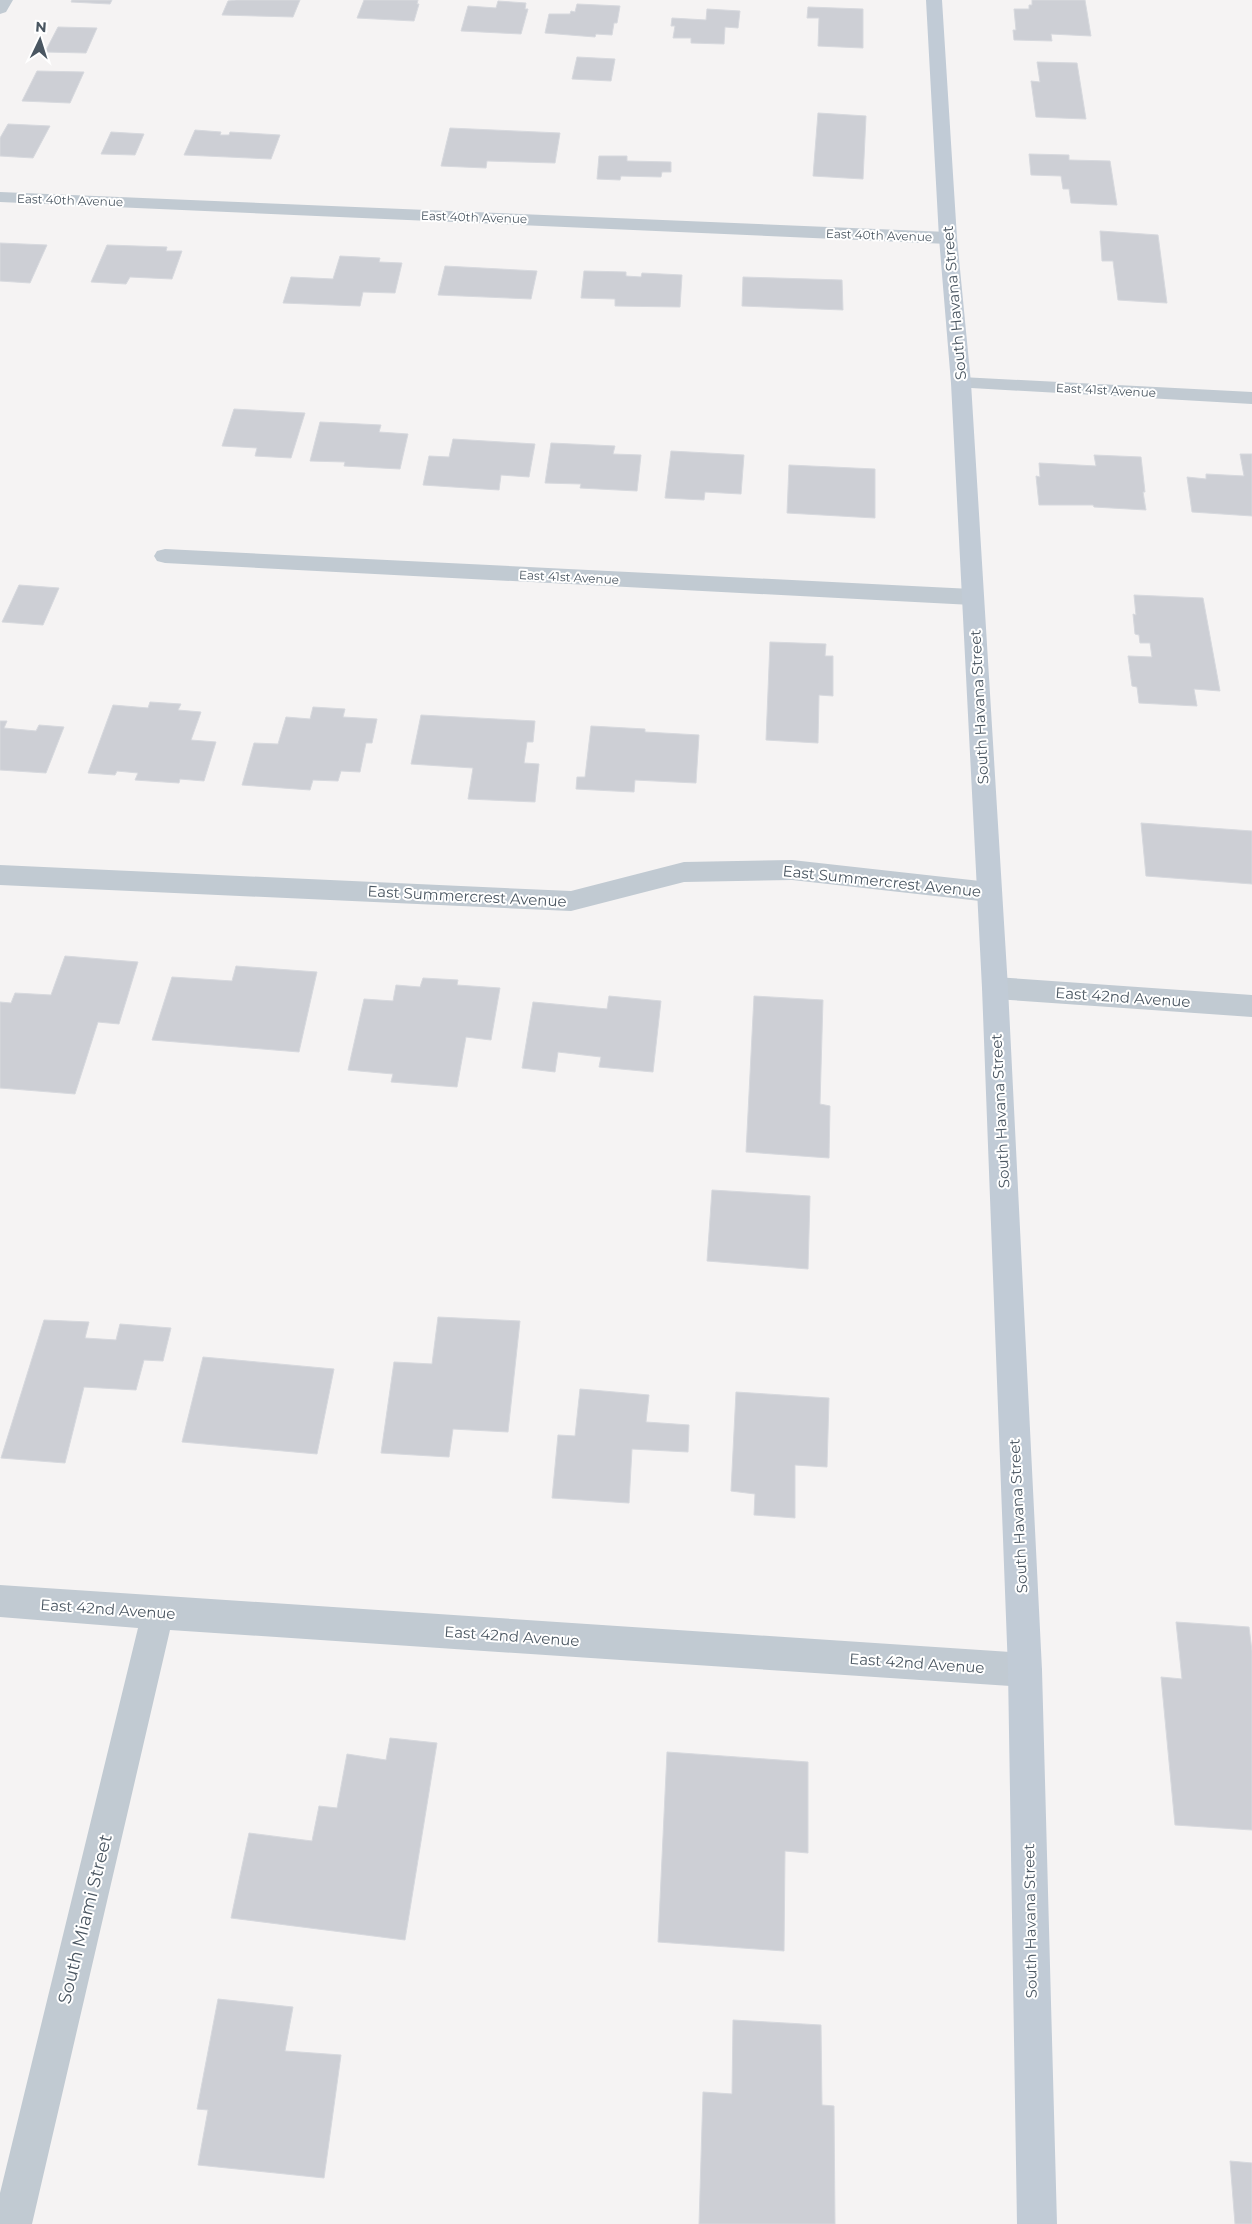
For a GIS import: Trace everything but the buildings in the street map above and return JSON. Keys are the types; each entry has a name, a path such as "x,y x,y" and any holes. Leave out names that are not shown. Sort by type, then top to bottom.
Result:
{"street":[{"path":"0,8 5,0"},
{"name":"South Havana Street","path":"934,0 948,238 961,383 995,988 1025,1670 1037,2224"},
{"name":"East 40th Avenue","path":"0,197 948,238"},
{"name":"East 41st Avenue","path":"961,383 1252,398"},
{"name":"East 41st Avenue","path":"166,556 972,597"},
{"name":"East Summercrest Avenue","path":"0,875 571,901 684,872 792,870 989,892"},
{"name":"East 42nd Avenue","path":"995,988 1252,1006"},
{"name":"East 42nd Avenue","path":"0,1601 158,1614 1025,1670"},
{"name":"South Miami Street","path":"12,2224 158,1614"}]}
